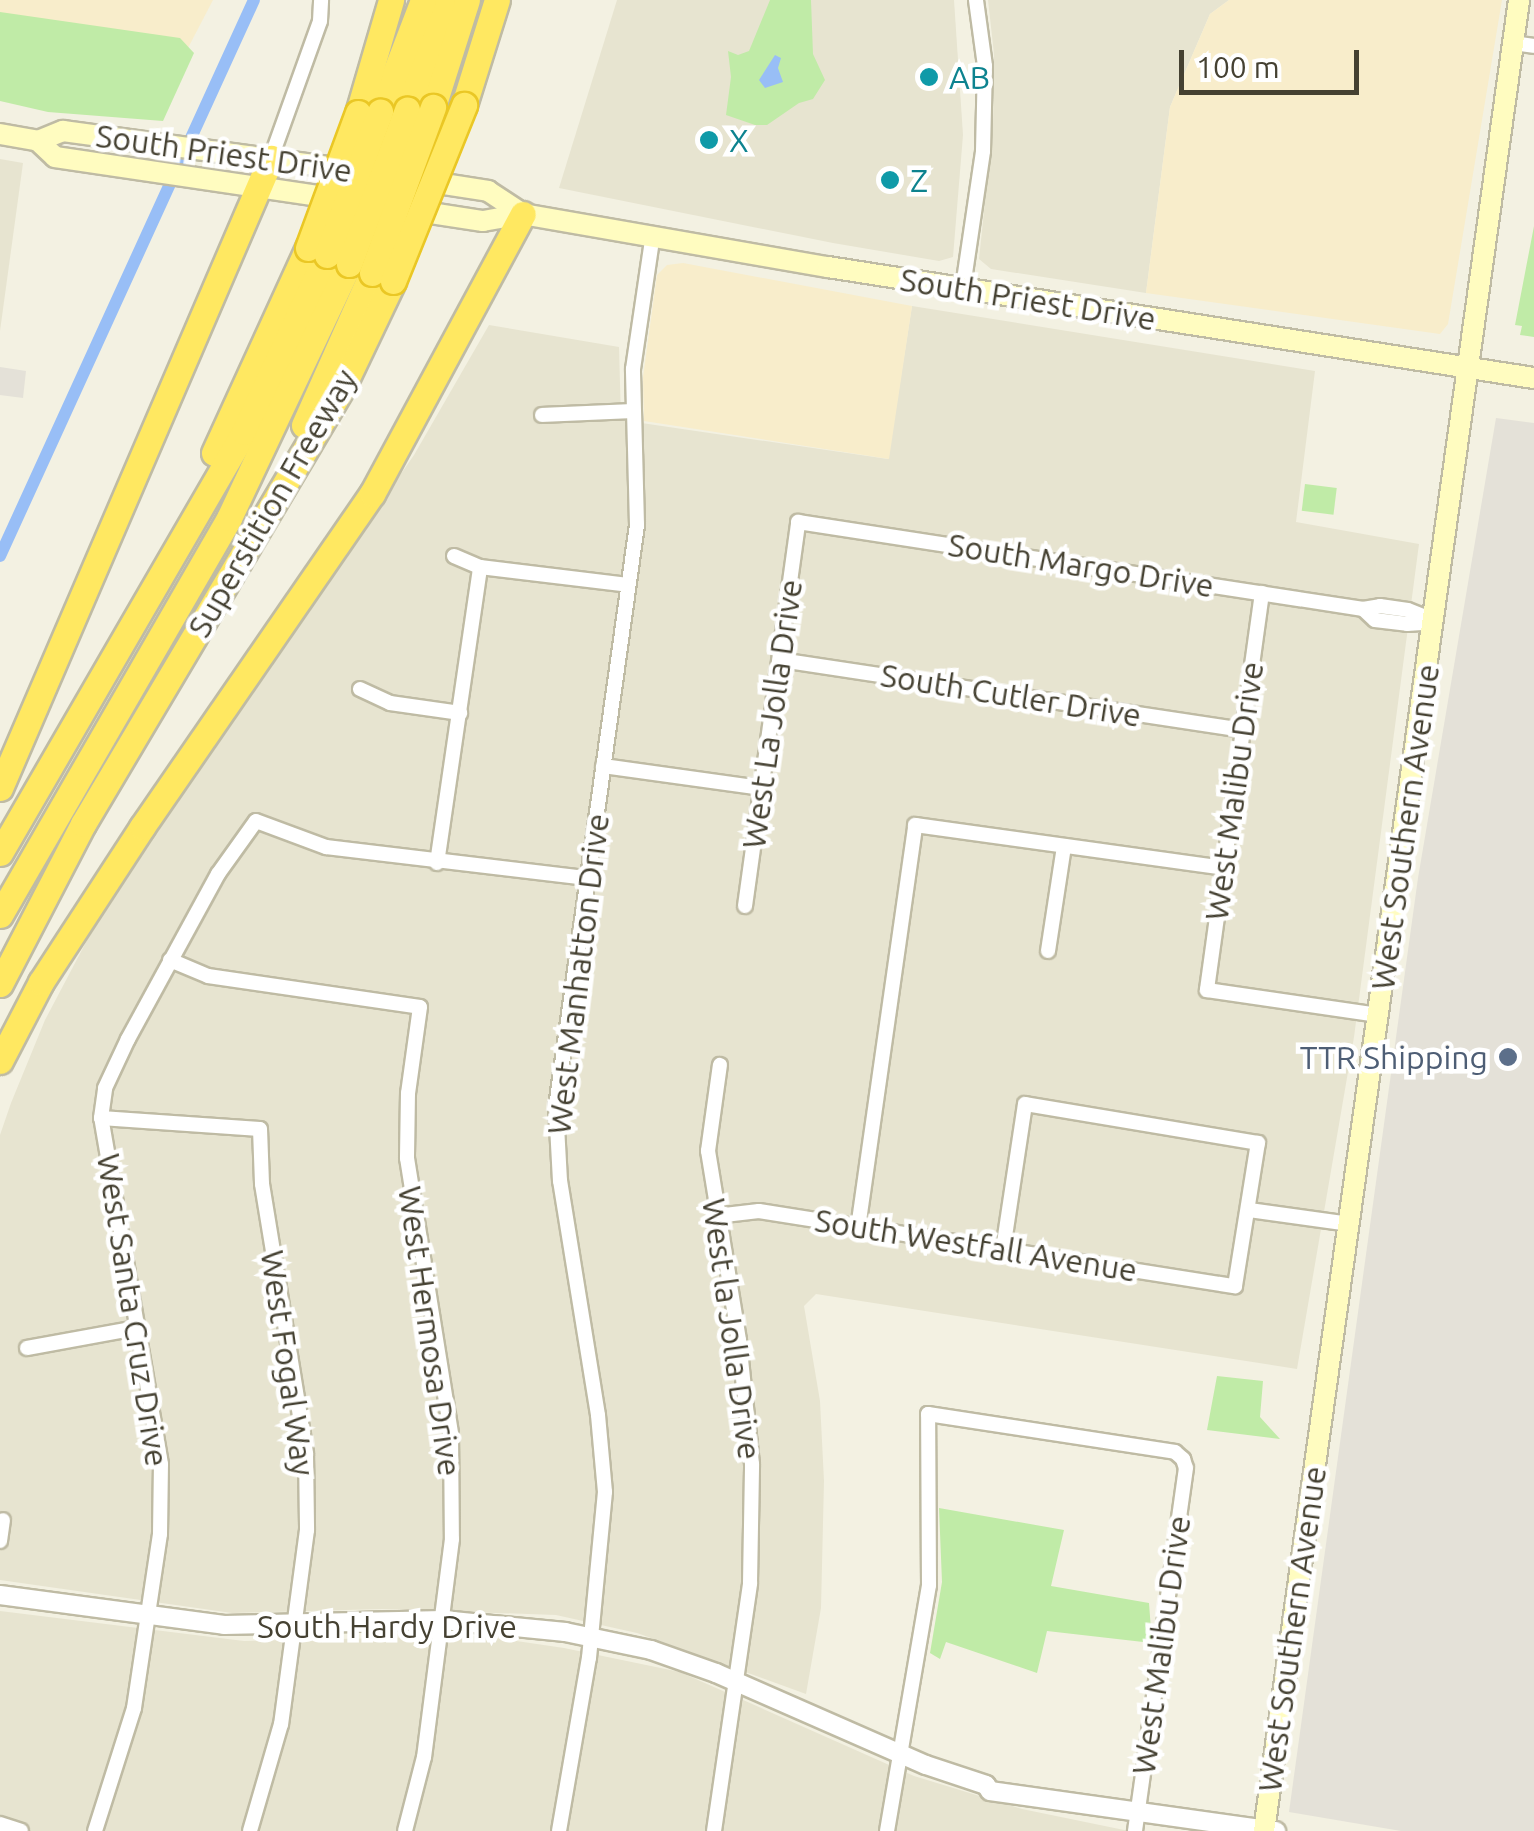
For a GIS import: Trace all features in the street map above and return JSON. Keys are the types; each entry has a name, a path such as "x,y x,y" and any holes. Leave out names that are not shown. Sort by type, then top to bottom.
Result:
{"highway":[{"path":"369,112 391,0"},
{"name":"Superstition Freeway","path":"0,984 82,824 342,386 350,264 369,112 415,0"},
{"path":"369,112 423,0"},
{"path":"420,108 442,0"},
{"path":"0,915 230,518 350,264 467,0"},
{"name":"Superstition Freeway","path":"0,853 244,432 350,264 464,105 497,0"},
{"path":"0,788 271,158"},
{"path":"0,1060 41,982 372,494 523,214"}],"main road":[{"name":"West Southern Avenue","path":"1268,1830 1469,368 1524,44 1519,0"},
{"name":"South Priest Drive","path":"0,134 38,141 63,131 488,191 523,214"},
{"name":"South Priest Drive","path":"38,141 55,157 484,221 523,214 1534,378"}],"street":[{"path":"271,158 320,22 321,0"},
{"path":"963,287 983,152 984,66 976,0"},
{"path":"160,172 172,145"},
{"name":"West Manhatton Drive","path":"559,1831 574,1762 600,1574 604,1465 556,1139 558,1081 638,499 632,368 653,234"},
{"path":"542,414 632,411"},
{"name":"South Margo Drive","path":"798,522 1363,609 1380,606 1408,610 1434,621"},
{"name":"West La Jolla Drive","path":"746,906 798,522"},
{"path":"454,556 480,567 628,585"},
{"path":"480,567 437,862 587,878"},
{"name":"West Malibu Drive","path":"1262,593 1207,990 1378,1015"},
{"name":"South Cutler Drive","path":"780,660 1243,730"},
{"path":"360,689 390,703 460,713"},
{"path":"603,766 762,788"},
{"name":"West Santa Cruz Drive","path":"95,1831 134,1708 160,1534 161,1464 101,1118 106,1088 218,874 256,821 326,847 437,862"},
{"path":"858,1228 915,825 1224,868"},
{"path":"1048,951 1064,846"},
{"name":"West Hermosa Drive","path":"170,960 208,976 420,1007 408,1093 407,1158 451,1434 452,1539 424,1758 404,1831"},
{"name":"West la Jolla Drive","path":"714,1831 750,1584 752,1464 740,1340 708,1151 720,1065"},
{"path":"1003,1249 1025,1104 1258,1142 1249,1210 1350,1224"},
{"name":"West Fogal Way","path":"101,1118 260,1129 262,1184 306,1454 307,1530 281,1724 250,1831"},
{"name":"South Westfall Avenue","path":"716,1216 759,1210 1235,1286 1249,1210"},
{"path":"27,1348 137,1328"},
{"name":"West Malibu Drive","path":"902,1754 929,1585 928,1414 1175,1452 1186,1468 1135,1831"},
{"path":"0,1541 3,1520"},
{"name":"South Hardy Drive","path":"0,1595 224,1624 443,1620 520,1625 591,1637 668,1655 738,1681 902,1754 986,1785 992,1781 1023,1788 1029,1794 1268,1830"},
{"path":"886,1831 902,1754"},
{"path":"0,1824 21,1831"}],"shaded area":[{"path":"0,0 213,0 188,48 0,91"},
{"path":"617,0 954,0 963,135 953,257 939,261 833,243 559,188"},
{"path":"988,0 1229,0 1210,14 1170,107 1146,293 991,269 979,259 993,126 994,54"},
{"path":"1229,0 1502,0 1448,324 1440,334 1146,293 1170,107 1210,14"},
{"path":"0,159 23,163 0,331"},
{"path":"683,263 912,306 889,459 644,421 643,377 657,275 667,265"},
{"path":"912,306 1315,371 1296,522 1419,544 1354,1037 1297,1369 816,1294 804,1306 820,1401 824,1481 821,1608 806,1694 637,1633 556,1615 382,1609 232,1613 0,1580 0,1135 11,1103 45,1020 114,889 414,455 489,325 619,347 621,420 888,459"},
{"path":"0,367 26,371 23,398 0,395"},
{"path":"1496,418 1534,423 1534,1831 1401,1831 1289,1812 1418,878"},
{"path":"0,1611 244,1641 482,1636 564,1648 680,1672 914,1776 1022,1809 1129,1831 0,1831"}],"green space":[{"path":"770,0 811,0 813,54 825,80 813,99 799,103 767,125 755,125 726,115 731,77 728,51 738,55 749,51"},
{"path":"0,12 180,38 194,53 163,121 48,112 0,101"},
{"path":"1534,226 1534,337 1520,335 1522,326 1515,325"},
{"path":"1305,484 1337,488 1333,515 1302,511"},
{"path":"1217,1376 1263,1381 1260,1417 1280,1439 1207,1430"},
{"path":"939,1508 1064,1530 1051,1586 1149,1603 1152,1643 1047,1631 1037,1673 946,1642 940,1659 930,1653 942,1582"}],"water":[{"path":"775,55 781,58 778,68 783,82 765,88 759,80"}],"waterway":[{"path":"0,556 254,0"}],"place":[{"name":"AB","path":"929,77"},
{"name":"X","path":"709,140"},
{"name":"Z","path":"890,180"},
{"name":"TTR Shipping","path":"1508,1057"}]}
